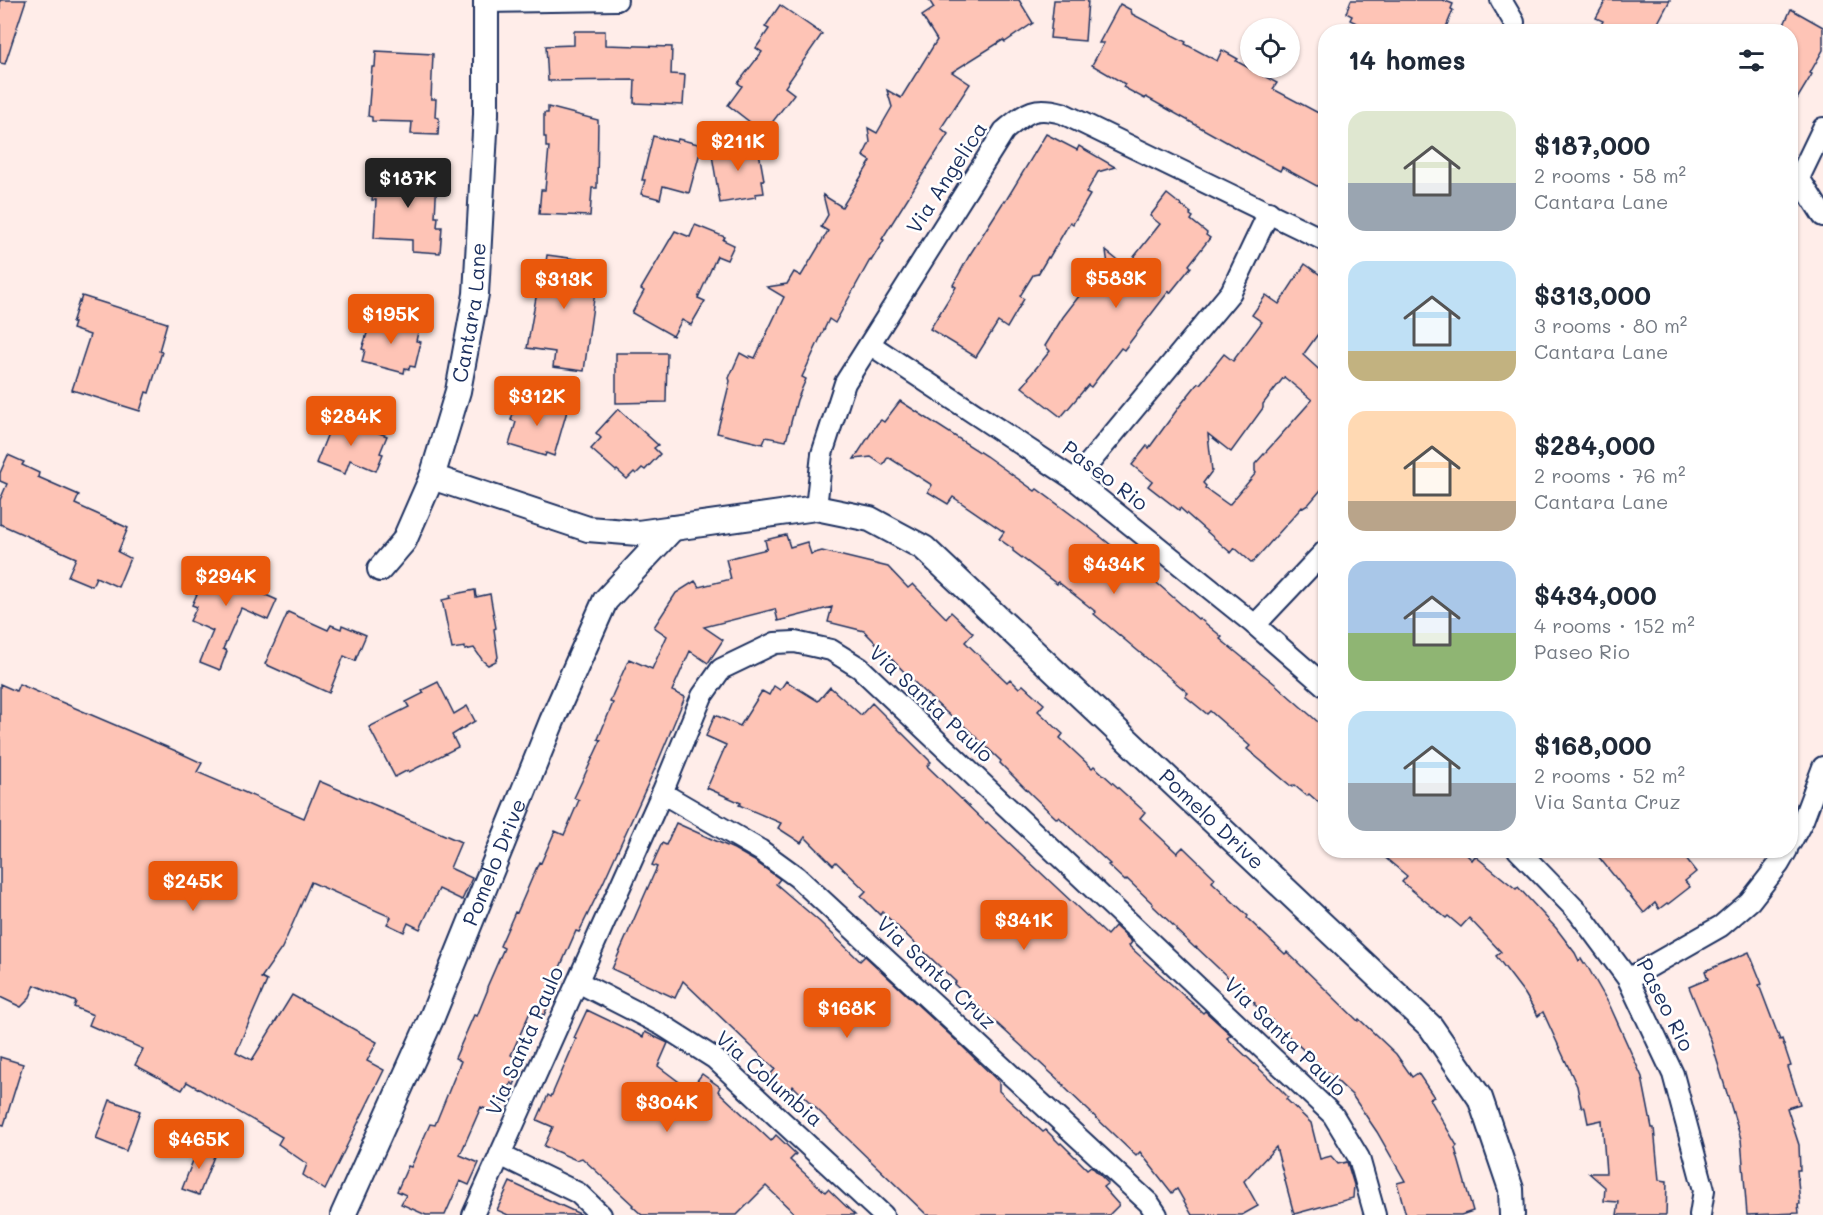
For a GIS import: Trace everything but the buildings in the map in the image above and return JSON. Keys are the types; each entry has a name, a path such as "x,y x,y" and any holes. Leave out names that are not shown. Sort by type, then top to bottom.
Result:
{"street":[{"path":"486,1 617,0"},
{"path":"1501,0 1514,22"},
{"name":"Cantara Lane","path":"380,569 404,541 432,477 459,391 476,294 486,114 486,1"},
{"name":"Via Angelica","path":"816,508 822,454 845,383 1004,131 1026,112 1047,109 1062,113 1318,237"},
{"path":"1823,128 1799,178 1823,216"},
{"path":"1075,480 1231,292 1269,212"},
{"name":"Paseo Rio","path":"870,345 1075,480 1255,625 1318,680"},
{"path":"432,477 588,529 638,533 673,528"},
{"name":"Pomelo Drive","path":"342,1215 432,1017 552,721 605,601 673,528 816,508 870,519 924,548 1431,1027 1480,1098 1511,1189 1512,1215"},
{"path":"1255,625 1318,558"},
{"name":"Via Santa Paulo","path":"473,1215 662,793 702,696 721,669 775,643 795,642 831,650 860,668 1333,1115 1359,1158 1375,1215"},
{"path":"1798,829 1823,767"},
{"name":"Via Santa Cruz","path":"662,793 760,850 797,877 1149,1203 1157,1215"},
{"name":"Paseo Rio","path":"1527,858 1580,913 1628,979 1673,1074 1704,1190 1700,1215"},
{"path":"1628,979 1721,926 1750,901 1782,858"},
{"name":"Via Columbia","path":"578,982 662,1025 714,1058 883,1215"},
{"path":"500,1155 578,1193 601,1215"}]}
